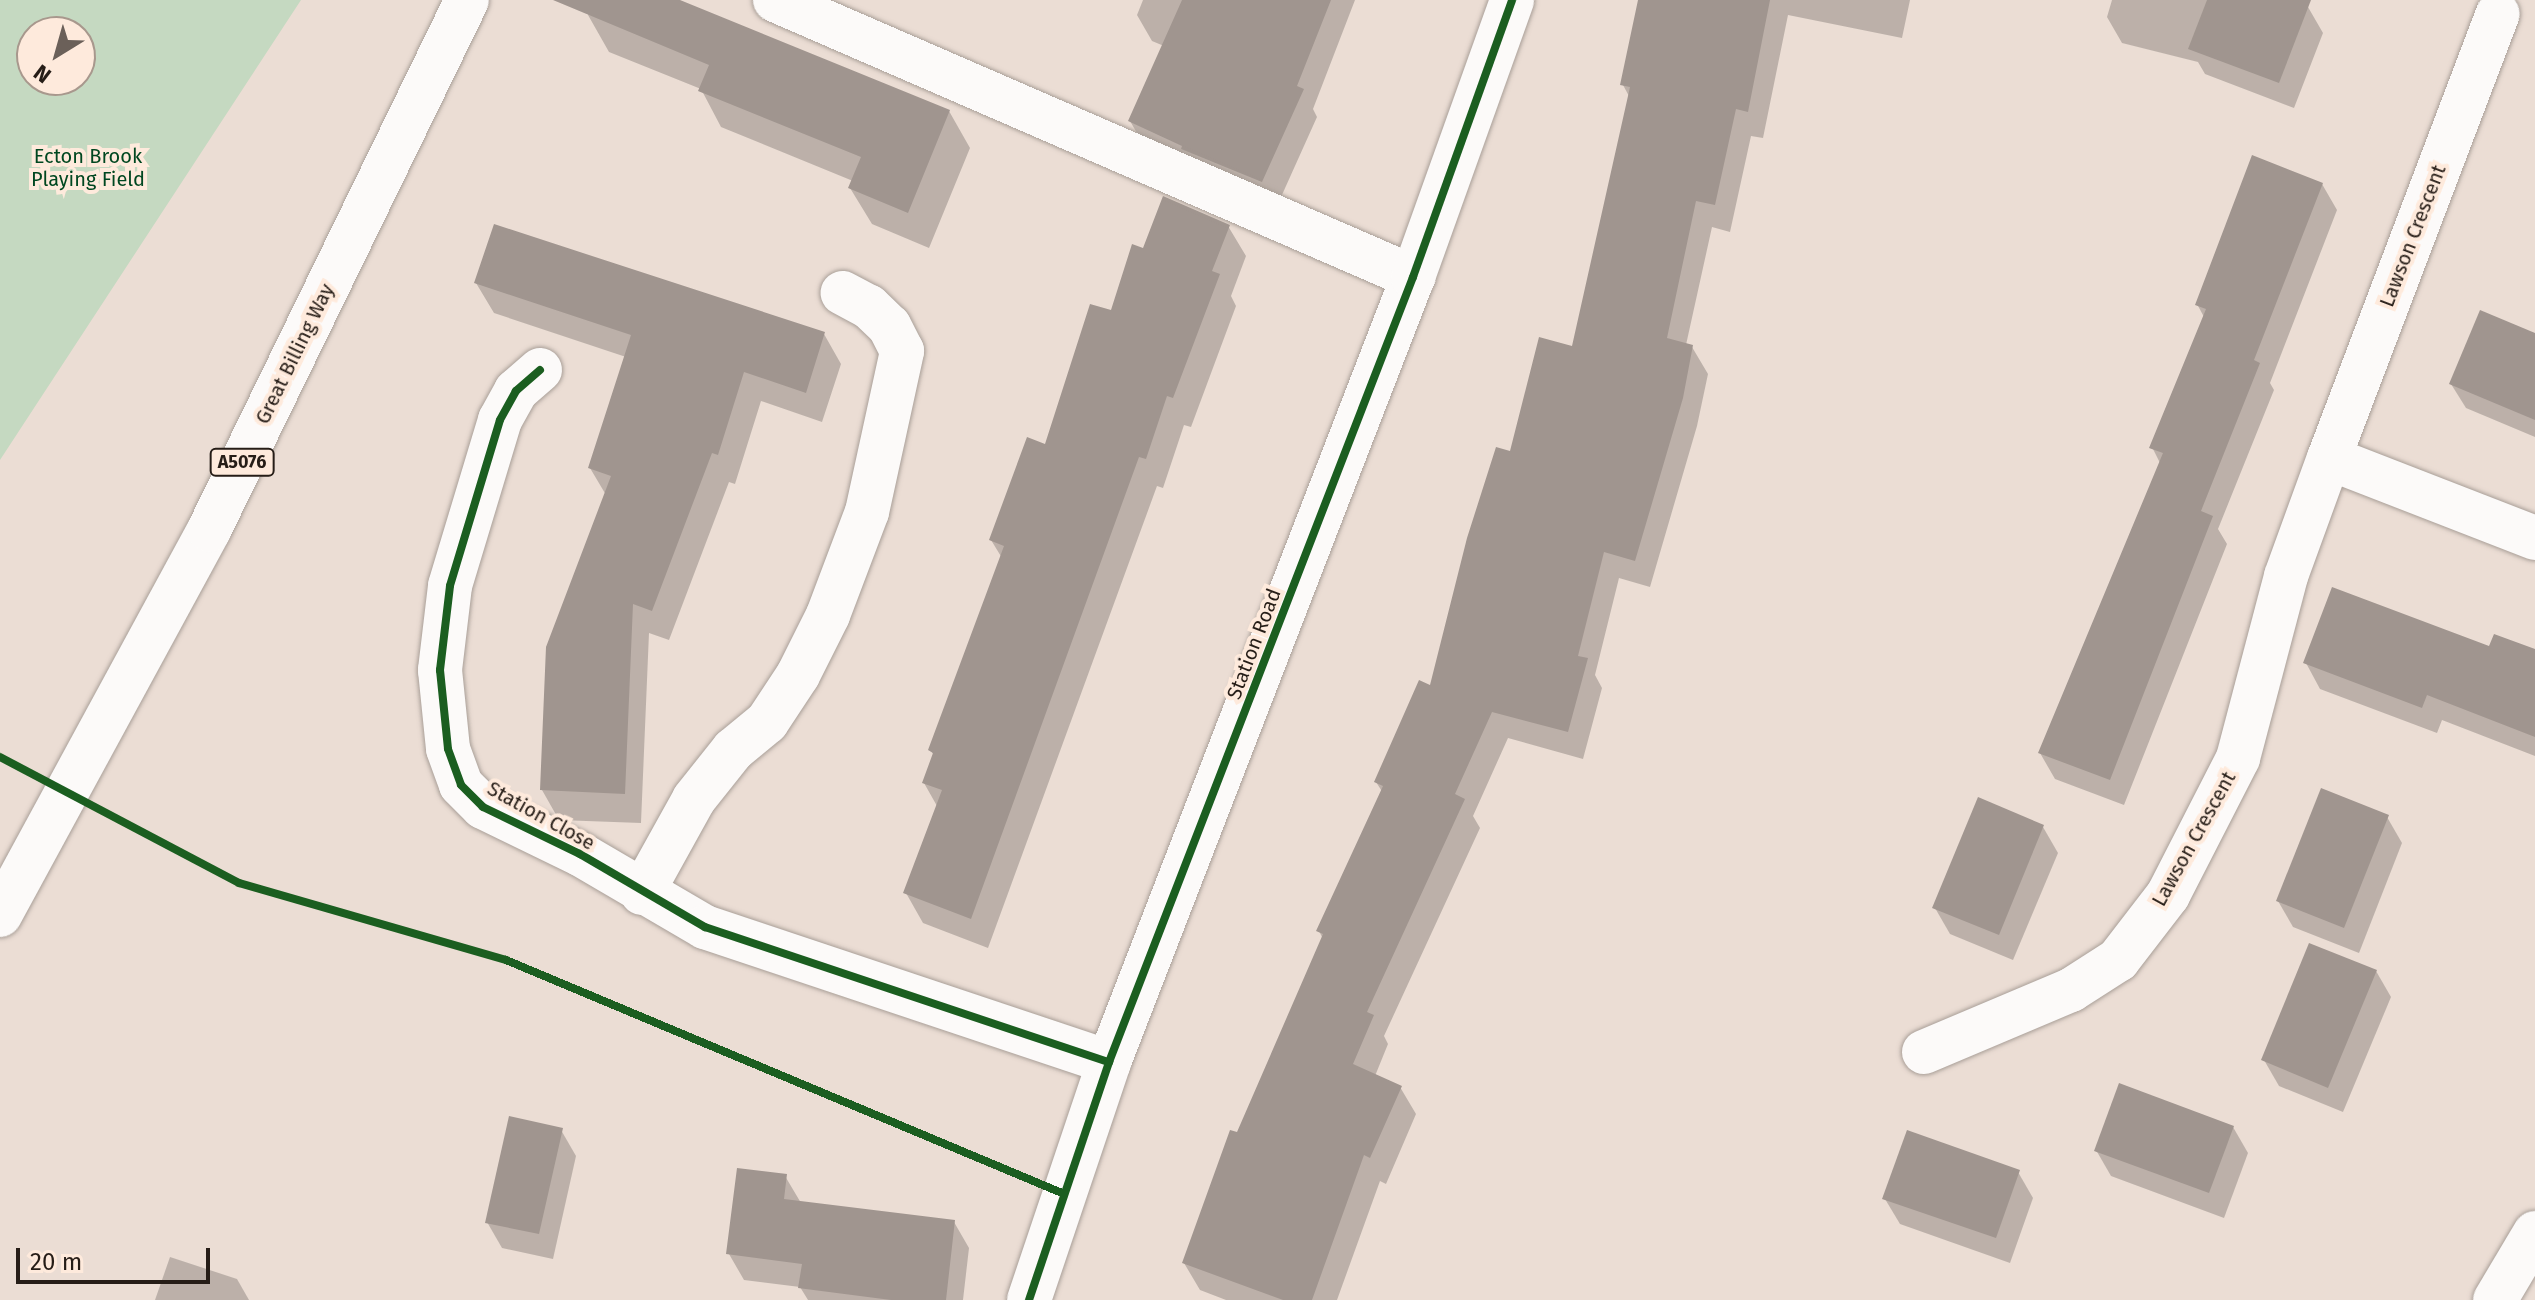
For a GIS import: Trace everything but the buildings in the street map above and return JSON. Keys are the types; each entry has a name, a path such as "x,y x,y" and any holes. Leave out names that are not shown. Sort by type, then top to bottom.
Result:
{"street":[{"name":"Great Billing Way","path":"0,915 209,530 467,0"},
{"path":"775,0 1413,277"},
{"name":"Station Road","path":"1029,1300 1109,1062 1413,277 1512,0"},
{"name":"Lawson Crescent","path":"1924,1052 2071,990 2118,960 2168,895 2238,758 2286,576 2498,14"},
{"path":"642,893 694,799 733,750 767,722 798,675 828,615 867,512 902,351 889,326 869,307 843,293"},
{"name":"Station Close","path":"540,370 516,391 500,420 450,586 440,670 448,749 461,785 483,807 580,854 642,893 705,927 1109,1062"},
{"path":"2329,458 2535,538"},
{"path":"2495,1300 2535,1233"}],"green space":[{"name":"Ecton Brook Playing Field","path":"0,0 301,0 0,460"}],"cycle path":[{"path":"1029,1300 1109,1062 1413,277 1512,0"},
{"path":"540,370 516,391 500,420 450,586 440,670 448,749 461,785 483,807 580,854 705,927 1109,1062"},
{"path":"0,757 239,883 506,960 1062,1193"}]}
